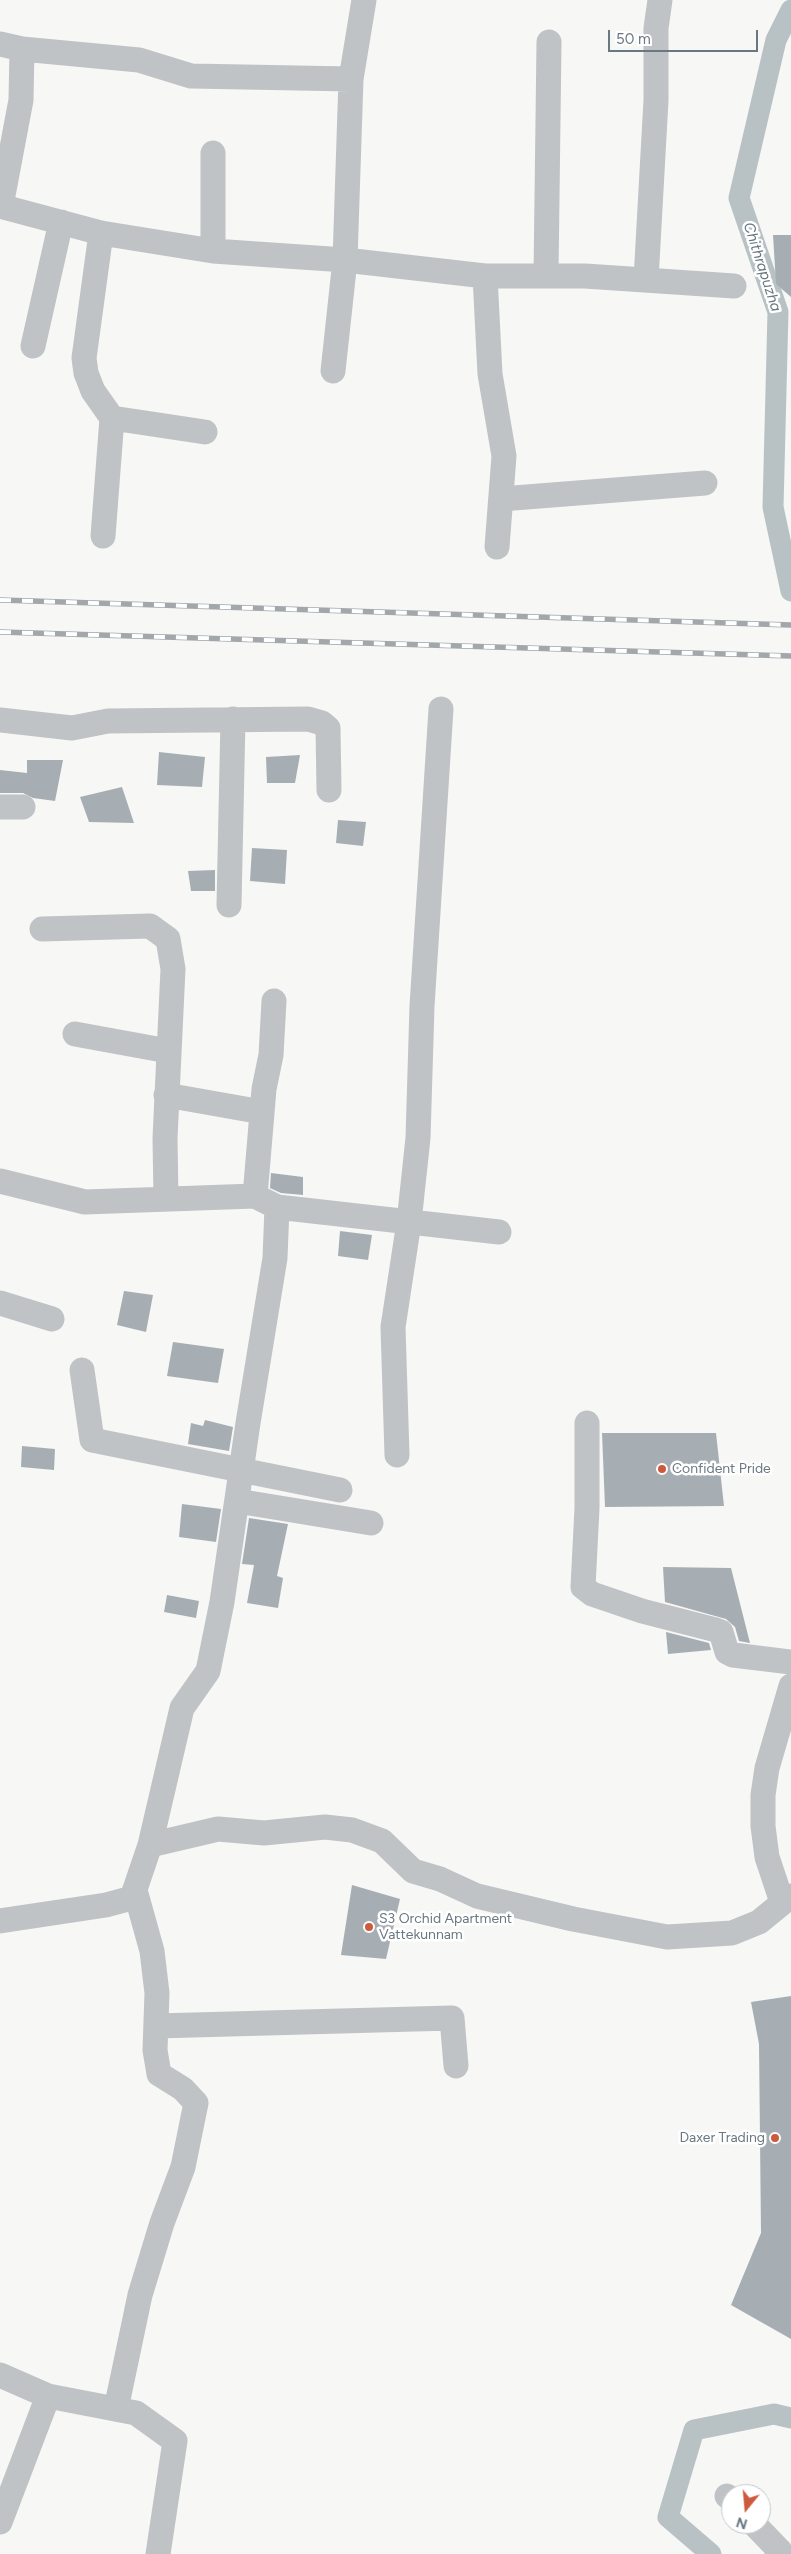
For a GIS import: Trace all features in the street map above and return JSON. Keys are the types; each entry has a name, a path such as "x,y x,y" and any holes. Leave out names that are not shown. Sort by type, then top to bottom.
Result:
{"street":[{"path":"332,371 345,260 351,79 364,0"},
{"path":"646,280 654,148 656,28 660,0"},
{"path":"546,275 550,42"},
{"path":"351,79 191,76 139,60 11,47 21,100 1,206 101,233 213,251 345,260 484,276 546,275 734,286"},
{"path":"213,153 213,251"},
{"path":"33,346 61,222"},
{"path":"101,233 84,358 89,382 112,418 103,536"},
{"path":"484,276 490,374 504,456 497,547"},
{"path":"112,418 206,432"},
{"path":"500,499 705,484"},
{"path":"397,1456 393,1327 409,1222 418,1138 422,1006 441,709"},
{"path":"229,905 233,719"},
{"path":"0,720 72,728 108,721 308,719 326,725 329,731 329,790"},
{"path":"42,929 150,926 168,939 173,969 166,1095 166,1199"},
{"path":"255,1196 264,1089 271,1055 274,1001"},
{"path":"76,1034 168,1051"},
{"path":"166,1095 262,1112"},
{"path":"0,1182 85,1202 255,1196 277,1207 499,1232"},
{"path":"0,1921 106,1905 132,1898 150,1845 182,1708 208,1671 222,1602 275,1258 277,1207"},
{"path":"0,1303 52,1319"},
{"path":"82,1370 92,1440 340,1490"},
{"path":"587,1423 587,1508 583,1586 592,1594 642,1611 721,1632 727,1652 733,1655 791,1662"},
{"path":"237,1501 371,1523"},
{"path":"150,1845 218,1829 264,1833 325,1827 352,1830 382,1841 413,1871 440,1879 477,1896 572,1920 666,1937 732,1933 759,1922 786,1899 767,1857 763,1826 767,1768 791,1686"},
{"path":"116,2409 140,2295 162,2223 183,2167 196,2103 183,2089 159,2074 155,2050 157,1993 152,1951 135,1890"},
{"path":"156,2026 452,2018 456,2066"},
{"path":"0,2375 48,2396 136,2413 175,2441 158,2554"},
{"path":"0,2522 48,2396"},
{"path":"764,2534 780,2551 777,2554"}],"building":[{"path":"773,235 791,235 791,297 776,284"},
{"path":"159,752 205,757 202,787 157,785"},
{"path":"300,755 295,783 267,783 266,757"},
{"path":"27,760 63,760 55,801 33,798 23,793 0,793 0,770 27,773"},
{"path":"122,787 134,823 89,822 80,797"},
{"path":"338,820 366,822 363,846 336,843"},
{"path":"252,848 287,850 285,884 250,881"},
{"path":"215,870 215,891 191,891 188,871"},
{"path":"271,1173 303,1177 303,1195 281,1193 270,1188"},
{"path":"340,1231 372,1235 368,1260 338,1256"},
{"path":"124,1291 153,1295 146,1332 117,1325"},
{"path":"173,1342 224,1349 218,1383 167,1376"},
{"path":"205,1420 233,1427 229,1451 188,1444 191,1423 203,1426"},
{"name":"Confident Pride","path":"602,1433 716,1433 724,1506 605,1507"},
{"path":"22,1446 55,1449 54,1470 21,1467"},
{"path":"182,1504 221,1509 216,1542 179,1537"},
{"path":"249,1518 288,1524 277,1576 283,1578 278,1608 247,1603 254,1565 242,1564"},
{"path":"663,1567 731,1568 750,1643 739,1641 735,1627 726,1619 665,1602"},
{"path":"167,1595 199,1601 196,1618 164,1612"},
{"path":"666,1632 709,1643 711,1650 668,1654"},
{"name":"S3 Orchid Apartment Vattekunnam","path":"352,1885 400,1899 386,1959 341,1955"},
{"name":"Daxer Trading","path":"791,1996 791,2339 731,2305 761,2233 759,2044 751,2002"}],"waterway":[{"name":"Chithrapuzha","path":"791,10 776,40 739,198 778,312 773,507 791,591"},
{"name":"Chithrapuzha","path":"711,2554 668,2517 694,2430 774,2414 791,2418"}],"railway":[{"path":"0,600 791,625"},
{"path":"0,632 791,656"}],"place":[{"name":"Confident Pride","path":"662,1469"},
{"name":"S3 Orchid Apartment Vattekunnam","path":"369,1927"},
{"name":"Daxer Trading","path":"775,2138"}]}
